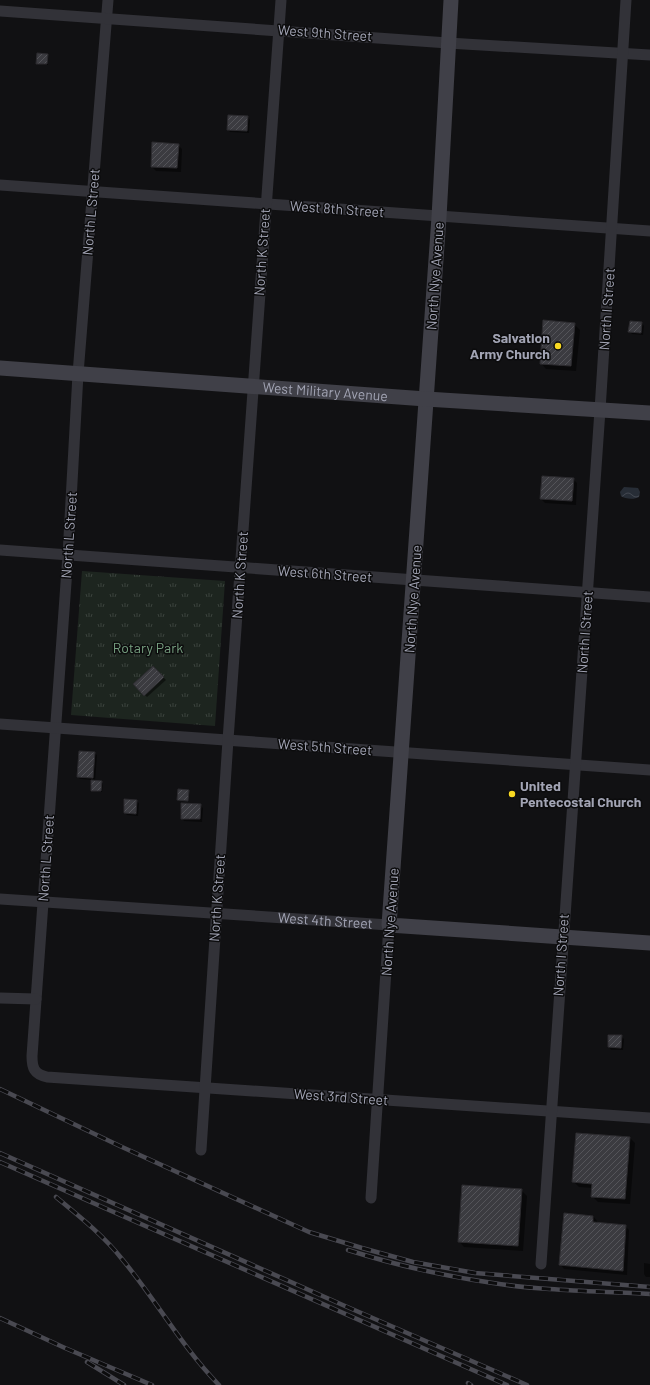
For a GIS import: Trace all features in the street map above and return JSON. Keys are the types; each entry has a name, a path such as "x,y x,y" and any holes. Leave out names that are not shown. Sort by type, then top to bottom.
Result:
{"street":[{"name":"North L Street","path":"34,1070 32,1056 68,555 78,374 108,0"},
{"name":"North K Street","path":"201,1150 228,740 254,387 265,204 281,0"},
{"name":"North Nye Avenue","path":"371,1198 439,217 451,0"},
{"name":"North I Street","path":"541,1264 550,1111 588,592 626,0"},
{"name":"West 9th Street","path":"0,11 448,43 650,55"},
{"name":"West 8th Street","path":"0,185 650,231"},
{"name":"West Military Avenue","path":"0,368 426,399 650,413"},
{"name":"West 6th Street","path":"0,550 650,597"},
{"name":"West 5th Street","path":"0,724 650,770"},
{"name":"West 4th Street","path":"0,899 650,943"},
{"path":"0,998 36,999"},
{"name":"West 3rd Street","path":"34,1070 37,1074 47,1077 650,1118"}],"green space":[{"name":"Rotary Park","path":"82,571 225,581 215,726 71,715"}],"water":[{"path":"624,487 638,488 640,492 639,497 630,499 621,496 620,492"}],"building":[{"path":"37,53 48,54 47,64 36,64"},
{"path":"228,115 248,116 247,131 227,130"},
{"path":"152,142 179,144 177,168 151,167"},
{"path":"543,320 575,323 571,366 540,364"},
{"path":"630,321 642,322 641,333 628,332"},
{"path":"542,476 574,478 572,501 540,499"},
{"path":"153,666 164,677 144,696 133,684"},
{"path":"79,751 95,752 93,778 77,777"},
{"path":"91,780 102,781 101,791 91,791"},
{"path":"178,789 189,790 188,801 177,800"},
{"path":"124,799 137,800 136,814 124,813"},
{"path":"181,803 201,804 200,819 181,819"},
{"path":"608,1035 622,1035 621,1048 608,1047"},
{"path":"576,1133 630,1137 625,1199 591,1197 592,1184 572,1182"},
{"path":"462,1185 522,1189 518,1246 458,1242"},
{"path":"564,1213 593,1216 593,1222 626,1225 623,1271 559,1265"}],"railway":[{"path":"0,1089 122,1147 309,1232 413,1262 475,1273 650,1287"},
{"path":"0,1153 527,1385"},
{"path":"0,1162 507,1385"},
{"path":"56,1197 115,1250 193,1355 219,1385"},
{"path":"348,1250 420,1270 512,1286 650,1294"},
{"path":"0,1318 65,1348 152,1385"},
{"path":"87,1362 124,1385"}],"place":[{"name":"Salvation Army Church","path":"558,346"},
{"name":"United Pentecostal Church","path":"512,794"}]}
